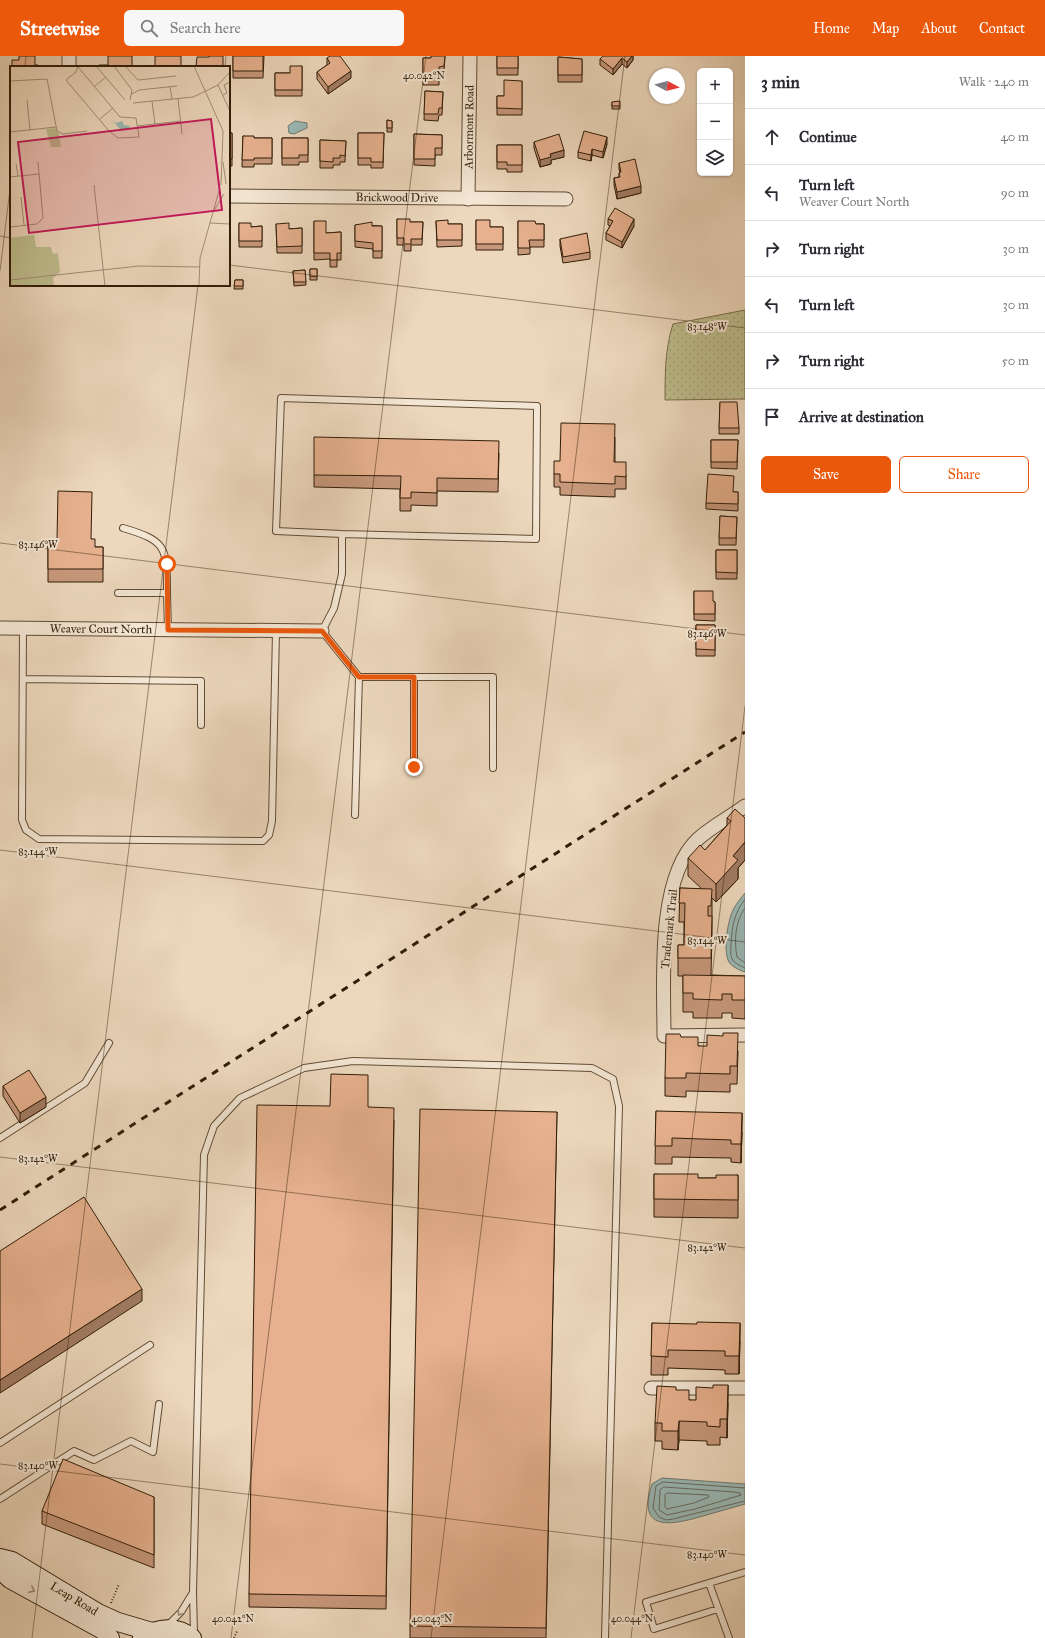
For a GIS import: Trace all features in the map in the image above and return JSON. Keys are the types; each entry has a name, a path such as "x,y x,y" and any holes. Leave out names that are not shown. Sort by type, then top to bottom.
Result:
{"street":[{"name":"Arbormont Road","path":"468,199 470,56"},
{"name":"Brickwood Drive","path":"230,196 566,199"},
{"name":"Weaver Court North","path":"0,628 322,631"},
{"name":"Trademark Trail","path":"745,806 698,839 685,856 677,871 670,900 663,960 664,1036 745,1035"},
{"path":"651,1388 745,1388"},
{"name":"Leap Road","path":"0,1558 12,1561 98,1613 118,1622 152,1633 181,1632 192,1638"},
{"name":"Leap Road","path":"0,1569 10,1579 103,1630 110,1638"}],"lane":[{"path":"281,398 537,406 536,539 342,534 276,532 281,398"},
{"path":"122,528 145,535 160,544 167,564 168,630"},
{"path":"342,534 342,574 334,608 322,631 359,677 355,815"},
{"path":"118,592 168,592"},
{"path":"23,628 22,820 26,830 39,839 263,841 269,835 272,822 276,631"},
{"path":"359,677 493,676 493,768"},
{"path":"414,677 414,767"},
{"path":"23,679 201,681 201,725"},
{"path":"0,1138 85,1082 109,1043"},
{"path":"195,1638 193,1628 193,1592 204,1155 214,1126 240,1098 304,1068 353,1060 592,1068 613,1079 619,1106 605,1638"},
{"path":"0,1443 150,1345"},
{"path":"0,1499 74,1451 94,1460 131,1441 153,1452 159,1404"},
{"path":"718,1609 654,1629 646,1602 745,1572"},
{"path":"709,1583 729,1638"},
{"path":"152,1633 181,1612 193,1592"}],"path":[{"path":"234,1638 237,1631"}],"shaded area":[{"path":"745,310 745,399 665,400 665,371 667,352 673,324"}],"water":[{"path":"295,121 307,123 307,128 294,134 289,133 288,126"},
{"path":"745,893 745,972 735,968 729,962 726,941 732,913 735,906"},
{"path":"662,1478 745,1484 745,1504 680,1522 660,1522 653,1518 649,1511 648,1500 652,1484"}],"building":[{"path":"19,56 35,56 35,65 38,66 12,66 12,60 19,60"},
{"path":"108,56 132,56 132,66 98,66 108,65"},
{"path":"155,56 181,56 181,66 155,66"},
{"path":"223,56 223,66 196,66 197,57"},
{"path":"233,56 263,56 263,71 233,71"},
{"path":"330,56 340,56 351,71 328,87 317,72 330,63 327,58"},
{"path":"431,56 445,56 444,66 439,67 439,78 423,78 423,58 431,58"},
{"path":"497,56 518,56 518,68 497,68"},
{"path":"603,56 632,56 627,62 622,58 613,69 600,59"},
{"path":"558,57 582,59 582,75 558,75"},
{"path":"290,66 302,66 302,90 275,90 275,73 290,73"},
{"path":"504,80 522,81 522,109 497,108 497,96 504,96"},
{"path":"425,91 443,92 442,108 439,108 438,114 424,114"},
{"path":"620,101 620,106 612,106 612,102"},
{"path":"387,120 392,121 392,128 387,128"},
{"path":"584,131 607,137 603,152 592,149 591,155 578,152"},
{"path":"230,133 232,133 232,159 230,159"},
{"path":"358,133 384,133 383,162 371,162 371,158 358,158"},
{"path":"414,134 442,135 442,148 435,148 435,159 414,159"},
{"path":"559,134 564,150 550,154 551,157 540,160 534,142"},
{"path":"243,136 254,136 254,138 272,138 272,158 242,160"},
{"path":"282,138 308,138 308,155 299,155 299,158 282,158"},
{"path":"320,140 346,141 345,156 340,155 340,158 333,158 333,162 320,161"},
{"path":"497,145 522,145 522,165 507,165 507,162 497,162"},
{"path":"635,159 641,186 617,192 614,178 620,177 619,173 621,172 619,163"},
{"path":"615,208 634,219 622,242 606,233 613,221 608,219"},
{"path":"397,219 410,219 410,222 423,222 422,239 411,239 411,244 404,244 404,238 397,238"},
{"path":"448,220 448,224 462,224 462,240 437,240 436,221"},
{"path":"476,220 490,220 490,227 503,227 503,244 476,244"},
{"path":"314,221 326,221 326,233 341,232 341,253 337,253 337,260 330,260 330,253 314,253"},
{"path":"518,221 535,221 536,224 544,224 544,240 529,240 530,248 518,248"},
{"path":"372,222 372,226 382,226 382,251 373,251 373,243 355,241 355,225"},
{"path":"239,223 251,223 251,227 262,226 262,241 239,241"},
{"path":"289,223 289,229 302,228 302,246 277,247 276,224"},
{"path":"587,233 590,252 563,257 560,239"},
{"path":"310,269 317,269 317,277 310,276"},
{"path":"305,270 306,282 294,282 293,271"},
{"path":"235,280 243,280 243,286 234,286"},
{"path":"720,402 737,402 739,428 719,428"},
{"path":"561,423 615,424 614,462 626,462 626,477 615,476 615,484 560,482 560,474 554,474 554,461 560,461"},
{"path":"314,437 499,441 498,479 437,478 437,493 411,492 411,498 400,498 401,476 314,475"},
{"path":"711,440 738,440 737,462 711,462"},
{"path":"708,474 734,476 733,492 738,492 738,504 706,503"},
{"path":"58,491 92,492 91,539 95,539 95,547 103,547 103,569 48,569 48,540 57,540"},
{"path":"720,516 737,517 736,538 719,538"},
{"path":"716,550 737,550 737,573 716,572"},
{"path":"694,591 713,591 715,614 694,614"},
{"path":"696,625 715,625 715,650 696,649"},
{"path":"735,809 745,818 745,842 733,856 738,860 716,884 688,858 700,845 705,850 731,821 727,818"},
{"path":"680,888 712,889 711,906 708,906 708,916 712,916 711,958 678,958 678,945 684,945 685,903 679,903"},
{"path":"683,975 745,976 745,1000 732,1000 732,994 722,994 722,1000 693,999 693,993 683,993"},
{"path":"723,1033 738,1033 737,1066 730,1066 730,1074 686,1073 686,1078 665,1078 666,1034 680,1034 681,1037 698,1037 698,1046 707,1046 707,1035 723,1036"},
{"path":"29,1070 46,1097 20,1113 3,1086"},
{"path":"331,1074 368,1075 368,1107 394,1108 386,1596 249,1594 257,1105 330,1106"},
{"path":"420,1109 557,1112 546,1628 410,1626"},
{"path":"656,1111 742,1113 741,1144 731,1144 731,1140 672,1138 672,1146 655,1146"},
{"path":"654,1174 698,1174 698,1178 716,1178 716,1175 738,1175 738,1200 654,1199"},
{"path":"84,1197 142,1289 0,1380 0,1251"},
{"path":"697,1322 740,1323 739,1356 725,1356 725,1351 668,1350 668,1357 651,1356 652,1323 697,1324"},
{"path":"713,1385 728,1385 727,1419 720,1419 720,1427 707,1426 707,1422 679,1421 678,1431 662,1431 662,1423 655,1423 657,1386 676,1387 676,1390 689,1390 689,1400 696,1400 696,1387 713,1388"},
{"path":"63,1459 154,1497 154,1555 42,1511"}],"railway":[{"path":"0,1210 745,732"}],"route":[{"path":"167,564 168,630 322,631 359,677 414,677 414,767"}]}
